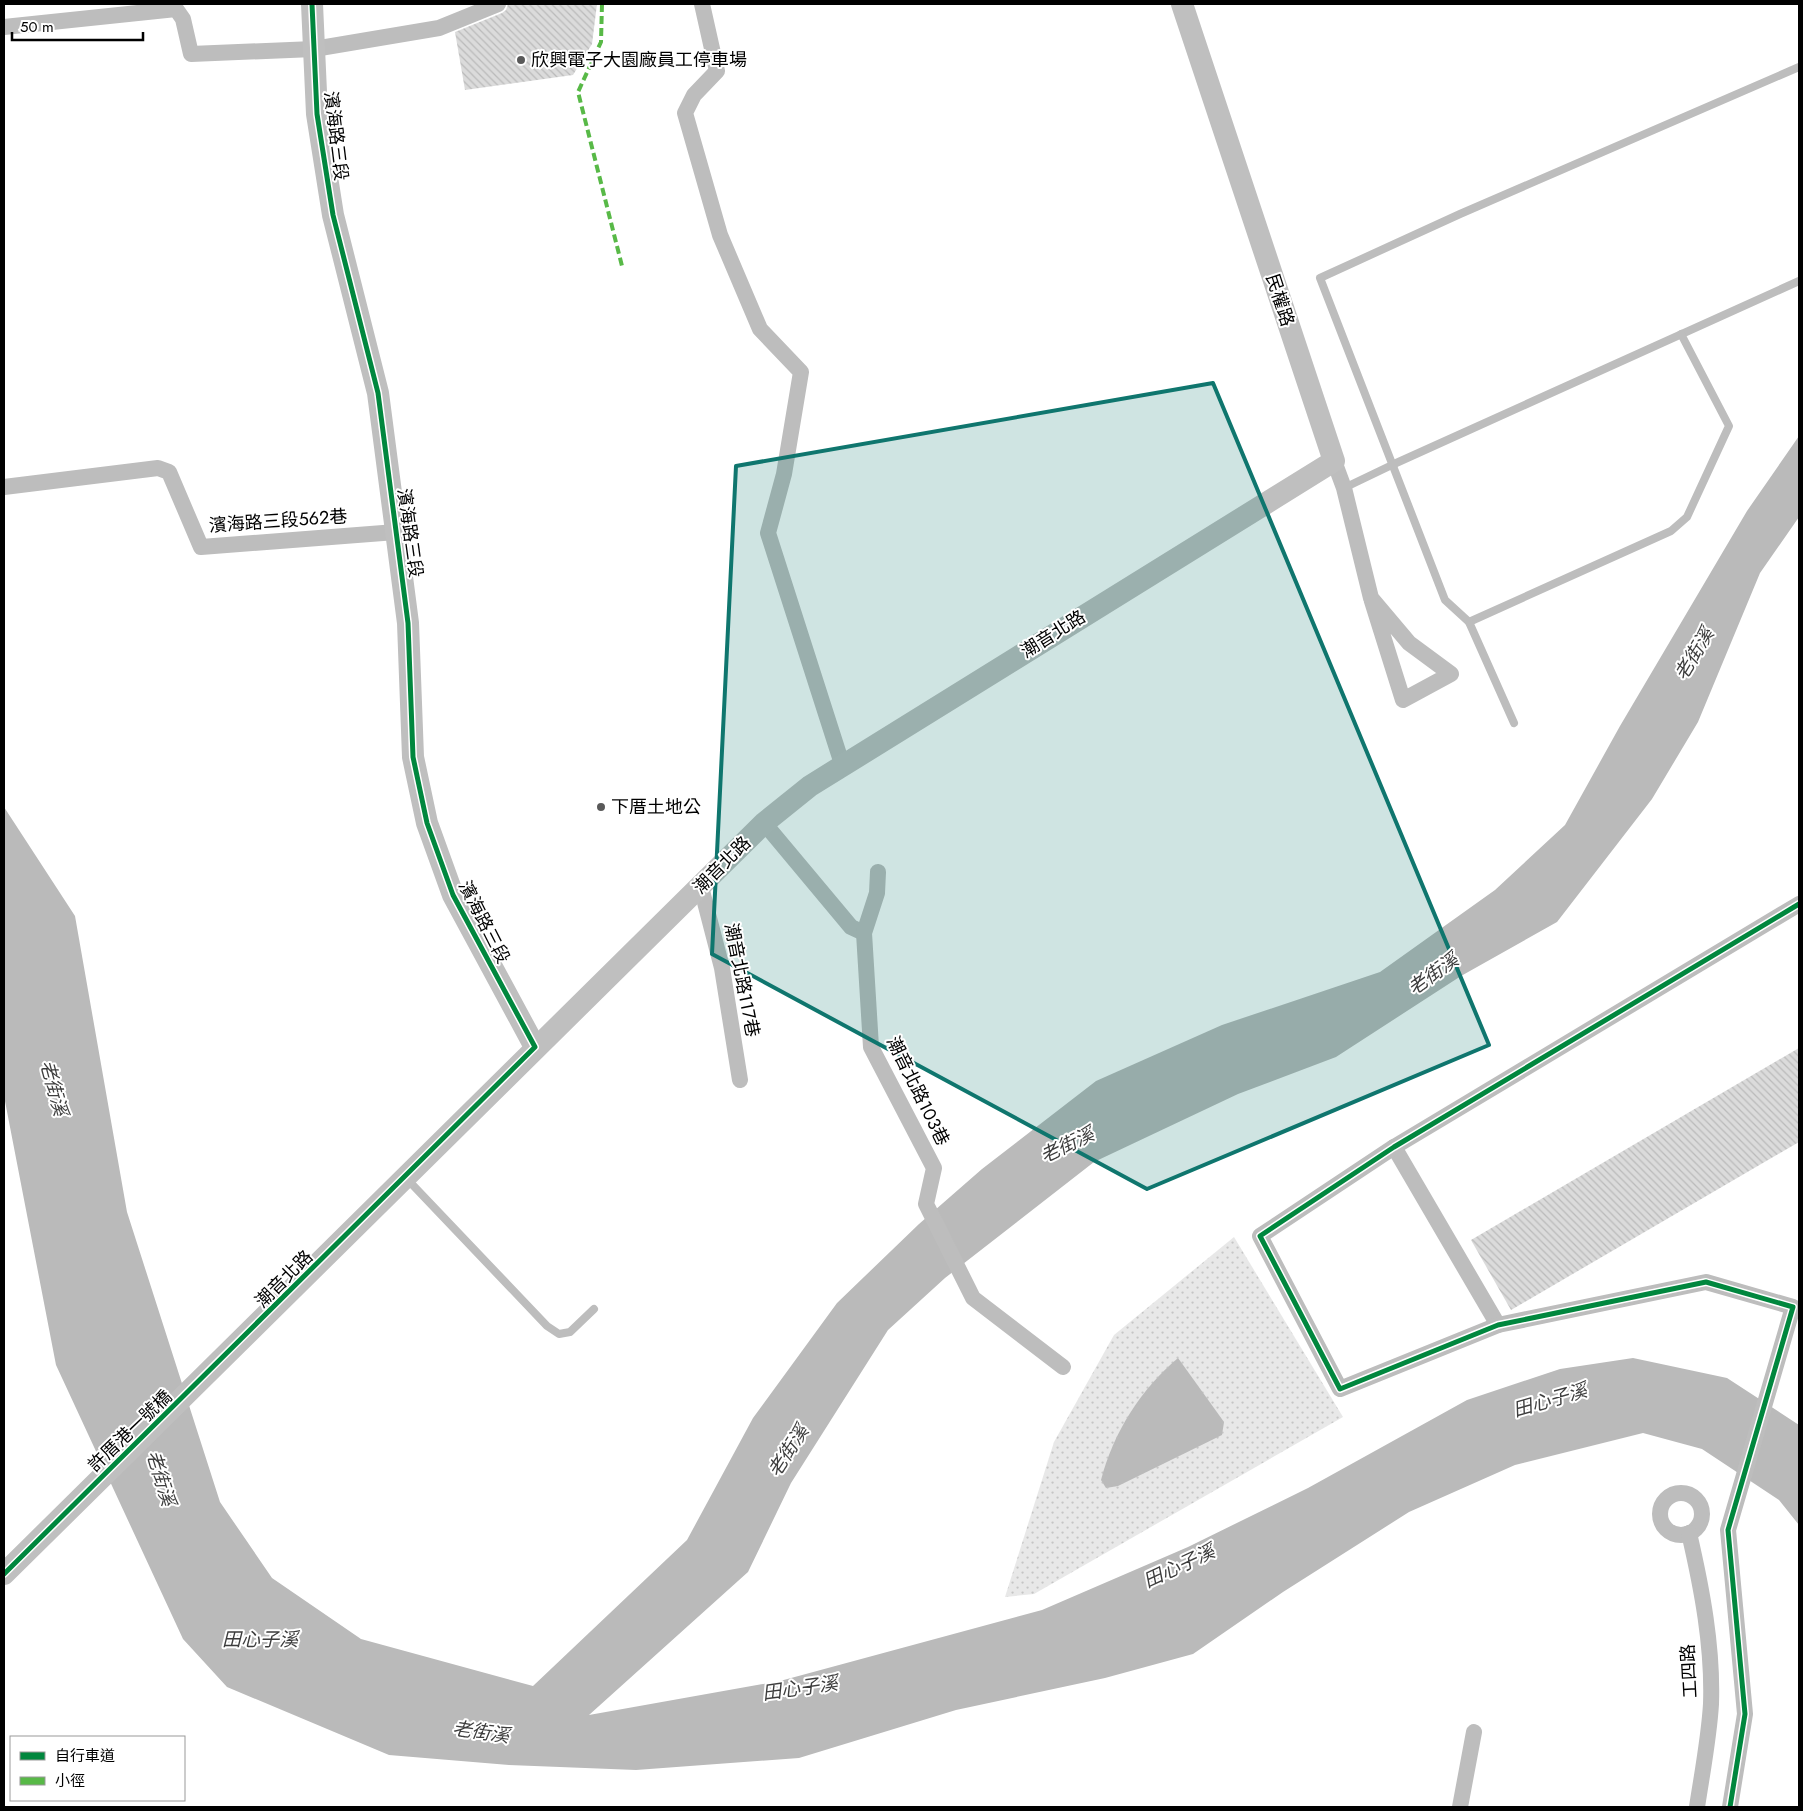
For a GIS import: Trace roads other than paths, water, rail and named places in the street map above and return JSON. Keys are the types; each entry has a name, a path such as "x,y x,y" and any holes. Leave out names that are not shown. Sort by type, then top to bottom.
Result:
{"street":[{"name":"濱海路三段","path":"312,4 317,114 333,215 378,393 408,623 414,757 427,823 453,896 535,1047"},
{"path":"4,27 176,9 183,19 192,54 314,48 439,28 498,4"},
{"path":"702,4 717,71 694,95 685,113 720,235 760,329 801,372 784,474 768,533 842,767"},
{"name":"民權路","path":"1182,4 1344,488 1371,598 1403,700 1451,674 1409,643 1371,598"},
{"name":"潮音北路","path":"200,1382 535,1047 701,887 764,823 810,786 1334,461"},
{"name":"濱海路三段562巷","path":"4,486 158,468 169,472 201,546 396,532"},
{"path":"764,823 851,927 864,933"},
{"name":"潮音北路103巷","path":"878,872 877,893 864,933 871,1047 934,1168 926,1204 973,1298 1063,1367"},
{"name":"潮音北路117巷","path":"701,887 722,968 740,1080"},
{"path":"1730,1807 1745,1714 1728,1530 1793,1307 1706,1282 1498,1325 1340,1389 1260,1236 1394,1147 1799,904"},
{"path":"1394,1147 1498,1325"},
{"name":"許厝港一號橋","path":"4,1574 200,1382"},
{"name":"工四路","path":"1689,1533 1701,1582 1711,1669 1711,1706 1697,1807"},
{"path":"1460,1807 1474,1732"}],"lane":[{"path":"1514,723 1469,622 1445,600 1394,464 1320,278 1460,214 1799,67"},
{"path":"1344,488 1799,281"},
{"path":"1469,622 1671,531 1687,517 1729,426 1681,334"},
{"path":"405,1178 541,1319 559,1334 570,1332 594,1309"}],"water":[{"path":"1799,436 1799,517 1760,573 1698,722 1652,799 1557,922 1461,976 1336,1057 1238,1094 1094,1162 945,1278 888,1330 791,1483 748,1572 589,1715 780,1681 1042,1610 1188,1547 1308,1488 1467,1400 1560,1369 1633,1358 1727,1378 1799,1425 1799,1525 1779,1500 1702,1449 1643,1433 1515,1465 1409,1512 1283,1592 1193,1654 1105,1678 956,1710 799,1758 636,1770 509,1765 389,1755 227,1687 183,1639 56,1365 4,1096 4,807 75,916 127,1212 220,1502 272,1578 361,1639 533,1686 687,1540 753,1418 837,1303 919,1224 982,1169 1096,1081 1222,1025 1380,972 1495,890 1565,825 1620,726 1747,511"},
{"path":"1178,1358 1224,1422 1222,1435 1118,1486 1106,1488 1101,1480 1113,1445 1121,1429 1130,1413 1152,1384"}],"place":[{"name":"欣興電子大園廠員工停車場","path":"521,60"},
{"name":"下厝土地公","path":"601,807"}],"water label":[{"name":"老街溪","path":"1694,654"},
{"name":"老街溪","path":"1433,974"},
{"name":"老街溪","path":"54,1088"},
{"name":"老街溪","path":"1067,1145"},
{"name":"田心子溪","path":"1550,1400"},
{"name":"老街溪","path":"788,1451"},
{"name":"老街溪","path":"161,1478"},
{"name":"田心子溪","path":"1179,1566"},
{"name":"田心子溪","path":"260,1639"},
{"name":"田心子溪","path":"800,1688"},
{"name":"老街溪","path":"481,1732"}]}
